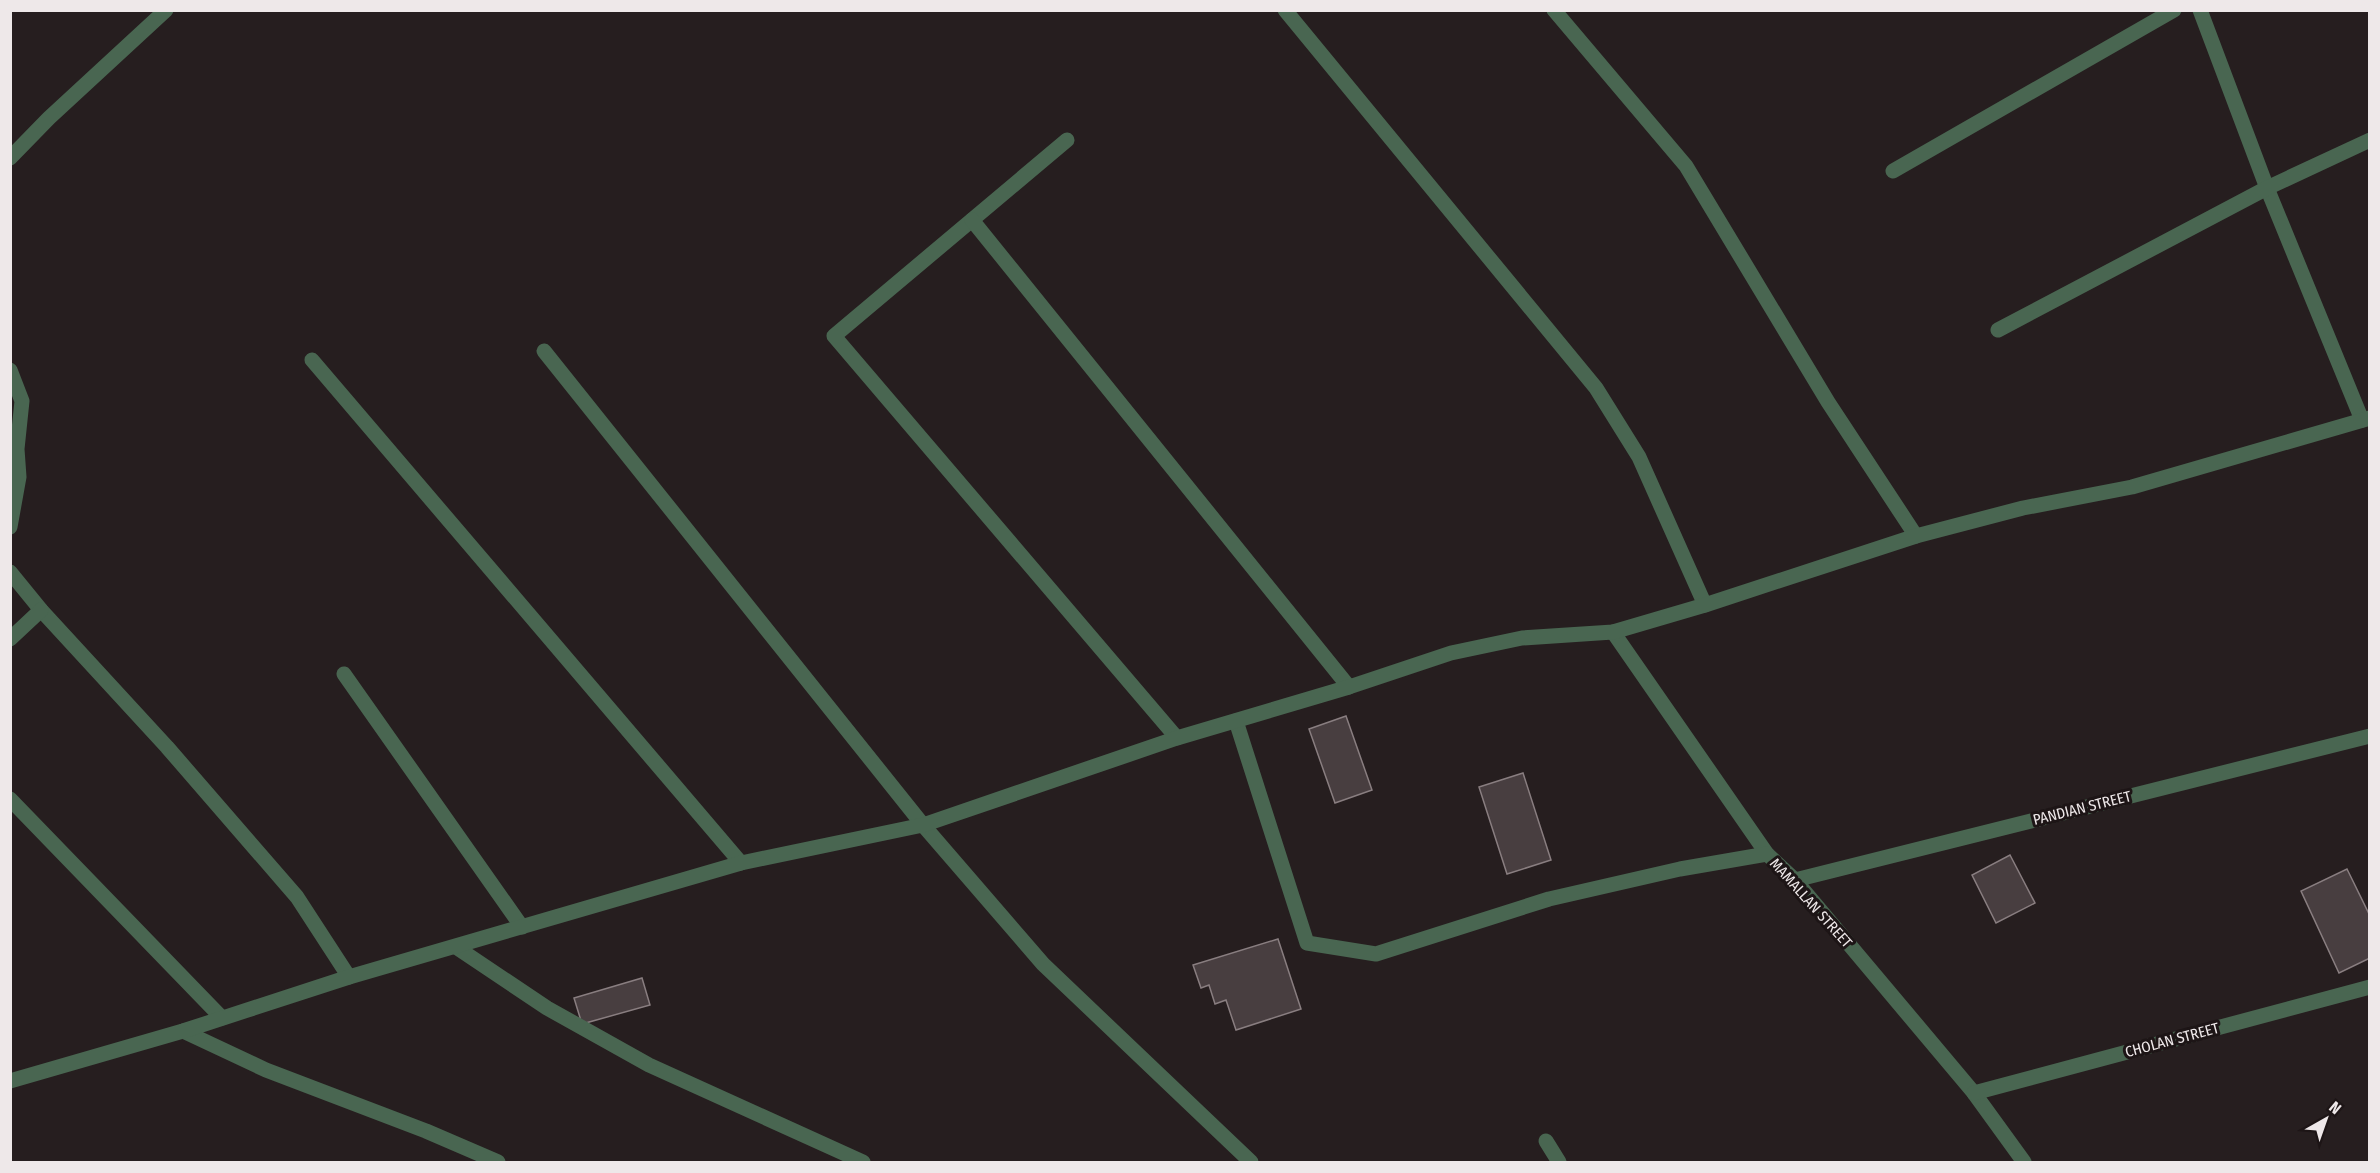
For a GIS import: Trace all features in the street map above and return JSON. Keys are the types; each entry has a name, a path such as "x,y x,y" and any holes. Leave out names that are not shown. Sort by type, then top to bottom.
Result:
{"street":[{"path":"10,158 49,118 166,10"},
{"path":"1285,10 1596,388 1639,457 1705,605"},
{"path":"1554,10 1686,166 1828,402 1916,536"},
{"path":"1893,171 2174,10"},
{"path":"10,1081 183,1031 349,977 741,863 923,825 1177,738 1349,687 1451,653 1521,638 1613,632 1705,605 1916,536 2024,508 2132,487 2366,419 2266,188 2200,10"},
{"path":"1066,140 834,336 1177,738"},
{"path":"1998,330 2266,188 2370,140"},
{"path":"972,220 1349,687"},
{"path":"544,351 923,825 1043,964 1251,1162"},
{"path":"312,360 741,863"},
{"path":"10,370 22,401 17,449 19,477 10,527"},
{"path":"10,572 41,610 167,747 297,897 349,977"},
{"path":"10,639 41,610"},
{"name":"MAMALLAN STREET","path":"1613,632 1767,854 1795,880 1974,1093 2024,1162"},
{"path":"344,674 522,927"},
{"path":"1236,721 1307,943 1376,954 1549,899 1680,869 1767,854"},
{"name":"PANDIAN STREET","path":"1795,880 2370,736"},
{"path":"10,799 222,1018"},
{"path":"456,947 547,1008 649,1065 863,1162"},
{"name":"CHOLAN STREET","path":"1974,1093 2370,987"},
{"path":"183,1031 266,1070 426,1131 498,1162"},
{"path":"1546,1141 1559,1162"}],"building":[{"path":"1346,716 1372,790 1335,803 1309,729"},
{"path":"1523,773 1551,860 1507,874 1479,787"},
{"path":"2010,855 2035,903 1996,923 1972,875"},
{"path":"2347,869 2370,916 2370,958 2339,973 2301,891"},
{"path":"1278,939 1301,1009 1236,1030 1226,1000 1215,1004 1209,985 1201,988 1193,965"},
{"path":"642,978 650,1005 582,1024 574,998"}]}
